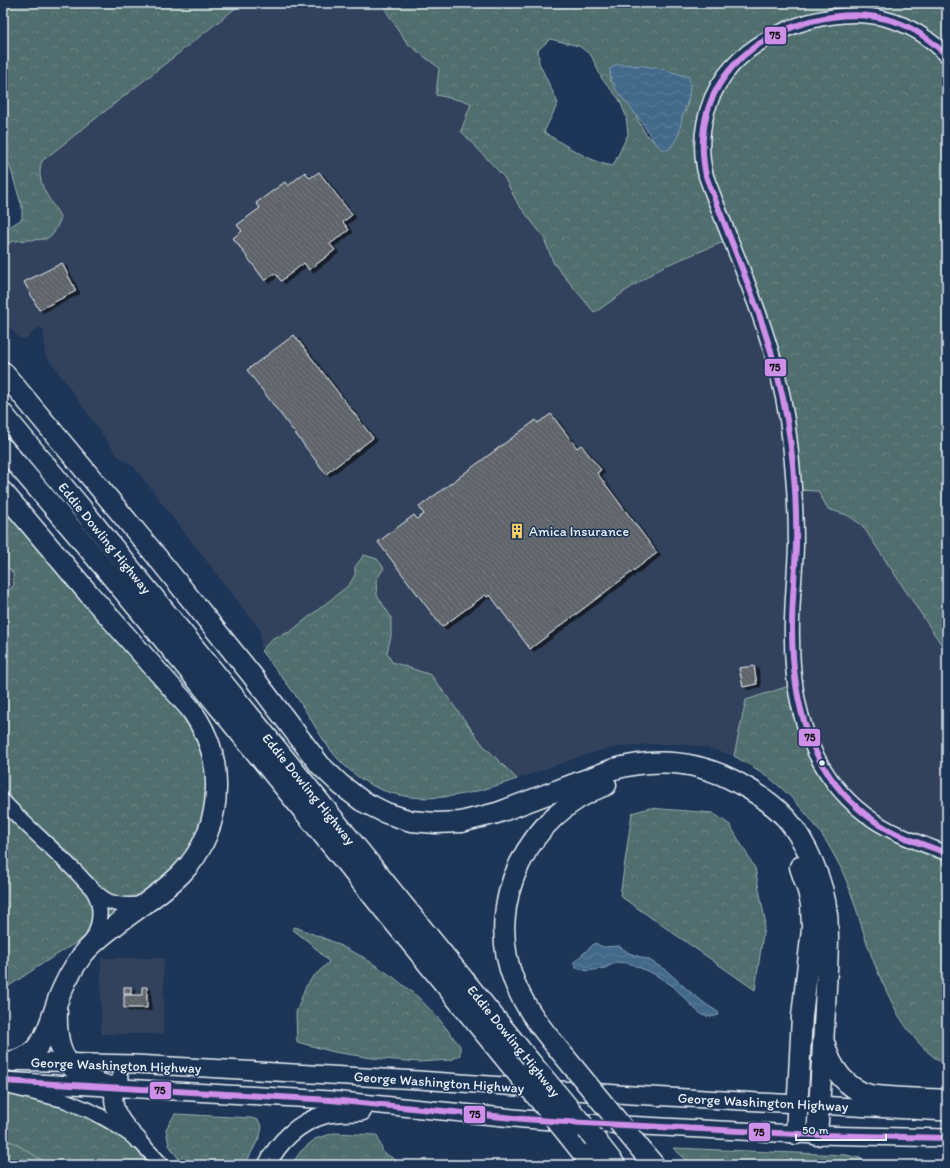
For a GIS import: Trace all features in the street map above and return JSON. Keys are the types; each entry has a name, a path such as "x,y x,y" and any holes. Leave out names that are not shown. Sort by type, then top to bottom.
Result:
{"highway":[{"path":"3,372 148,546 247,669 320,765 341,786 362,801 386,813 411,821 436,823 461,822 497,813 614,769 629,765 658,762 684,764 711,770 746,787 786,818 800,839 817,874 825,900 828,928 824,1031 817,1135"},
{"path":"3,383 46,435 345,818 377,866 390,889"},
{"name":"Eddie Dowling Highway","path":"3,414 78,504 615,1165"},
{"name":"Eddie Dowling Highway","path":"3,448 83,542 256,752 592,1165"},
{"path":"3,480 194,692 256,752"},
{"path":"3,492 89,594 190,707 207,737 214,759 216,782 215,806 207,832 196,855 189,865 171,882 102,935 87,949 69,974 59,996 46,1034 39,1046 24,1058 8,1061"},
{"path":"648,1158 530,1014 513,980 506,955 503,929 506,905 513,880 524,855 541,829 565,807 578,798 619,780 631,778 657,775 682,777 706,782 723,789 758,811 783,836 795,856 804,879 811,904 812,929 802,1016 796,1134"},
{"path":"59,996 57,1015 58,1038 61,1051 75,1070 86,1078 115,1088"},
{"path":"824,1031 826,1049 831,1062 840,1077 861,1092 878,1096 947,1100"}],"main road":[{"name":"George Washington Highway","path":"8,1061 135,1064 418,1080 587,1093 947,1112"},
{"path":"135,1064 124,1073 115,1088 114,1101 118,1114 124,1125 138,1140"},
{"name":"George Washington Highway","path":"3,1081 345,1101 566,1122 817,1135 947,1138"},
{"path":"267,1165 274,1152 291,1134 309,1121 325,1115 347,1112 460,1113"}],"street":[{"path":"947,56 933,43 911,28 876,17 831,17 790,28 773,36 751,50 733,65 718,85 709,107 703,131 702,154 706,176 739,258 765,331 780,383 787,417 792,454 796,546 792,618 792,651 794,675 808,738 817,759 829,778 842,794 858,808 873,820 888,829 904,837 947,853"},
{"path":"3,801 71,866 93,890 102,897 113,903 131,905 145,903"},
{"path":"87,949 95,935 100,913 98,900 93,890"},
{"path":"3,1085 53,1097 79,1106 111,1122 138,1140 162,1165"}],"shaded area":[{"path":"242,3 381,3 407,43 439,68 436,95 471,104 461,131 504,177 518,204 543,236 554,264 600,309 662,267 728,240 818,491 828,509 847,515 862,525 947,653 947,858 870,822 810,757 798,731 788,687 746,700 734,756 707,748 681,744 624,746 598,751 517,779 483,745 431,675 392,662 387,653 391,636 391,617 377,595 376,580 355,575 349,585 290,632 273,638 261,651 260,630 134,467 118,456 45,354 44,332 40,326 27,338 20,339 3,320 3,246 12,241 46,239 61,218 42,187 39,170 42,161"},
{"path":"3,562 13,573 14,585 3,595"},
{"path":"101,958 164,958 163,1034 101,1034"}],"green space":[{"path":"3,3 242,3 42,161 40,177 42,184 48,198 61,218 54,233 46,239 13,241 3,246 3,231 22,219 22,207 10,167 3,156"},
{"path":"381,3 947,3 947,653 862,525 847,515 828,509 818,491 795,490 781,398 728,240 662,267 594,312 554,264 543,236 518,204 504,177 461,131 471,104 436,95 439,68 407,43","holes":["550,39 579,46 591,55 602,79 619,99 626,116 628,134 613,166 596,161 570,148 544,132 558,103 539,63 538,50","611,69 690,85 687,107 669,143 654,142 645,133 627,99 610,80"]},
{"path":"3,496 203,736 220,775 210,845 88,935 3,990 3,595 14,585 13,573 3,562"},
{"path":"364,555 377,559 384,568 376,580 377,595 391,617 391,636 387,653 392,662 431,675 483,745 517,779 471,793 448,797 425,798 403,796 381,790 360,779 335,756 293,692 261,651 273,638 290,632 349,585 355,575 355,567"},
{"path":"789,686 798,731 810,757 842,801 947,858 947,1065 932,1056 920,1044 899,1016 875,966 854,901 840,866 819,831 802,809 782,788 760,771 734,756 746,700"},
{"path":"649,808 713,813 730,825 755,868 765,920 755,990 620,896 632,813"},
{"path":"295,927 331,941 363,957 393,977 418,997 439,1019 460,1046 460,1055 451,1060 419,1062 372,1058 334,1052 297,1042 296,1013 305,988 312,978 329,962 310,943 292,929"},
{"path":"3,1087 96,1117 144,1150 150,1165 3,1165"},
{"path":"175,1114 251,1118 258,1120 262,1127 260,1136 246,1165 183,1165 169,1145 166,1129"},
{"path":"334,1133 377,1135 383,1152 403,1165 291,1165 301,1151 315,1139"},
{"path":"3,1141 13,1142 50,1165 3,1165"},
{"path":"673,1148 846,1155 860,1158 868,1165 692,1165"}],"water":[{"path":"617,64 645,66 666,70 689,77 689,97 682,117 679,134 670,149 662,149 655,143 641,121 616,90 610,74 610,69"},
{"path":"595,943 603,947 619,946 629,953 649,960 667,971 689,991 718,1012 719,1015 711,1017 702,1015 673,986 654,974 629,963 616,962 605,968 588,971 576,968 573,963"}],"building":[{"path":"305,172 310,178 319,172 352,215 343,222 349,230 330,244 335,250 309,270 304,263 281,281 275,273 265,281 233,238 242,231 237,225 260,208 256,203 285,182 288,186"},
{"path":"62,263 76,291 39,310 24,282"},
{"path":"294,335 373,438 326,474 247,370"},
{"name":"Amica Insurance","path":"551,414 577,448 581,445 601,470 597,473 657,553 530,649 490,595 487,597 485,595 442,627 378,542 414,515 417,519 424,514 419,507 536,420 538,423"},
{"path":"754,666 757,684 743,687 739,668"},
{"path":"124,987 131,987 131,994 124,994"},
{"path":"142,987 147,987 147,1008 124,1008 124,995 142,995"}],"transit line":[{"name":"75","path":"947,56 916,31 902,24 884,18 853,15 832,17 811,21 784,30 761,43 741,58 724,77 712,98 705,121 703,148 706,176 741,266 773,357 787,420 793,467 796,515 796,546 792,617 793,655 801,709 808,735 819,759 833,781 851,802 881,826 890,831 947,853"},
{"name":"75","path":"3,1081 331,1100 566,1122 817,1135 947,1138"}],"place":[{"name":"Amica Insurance","path":"517,531"}]}
